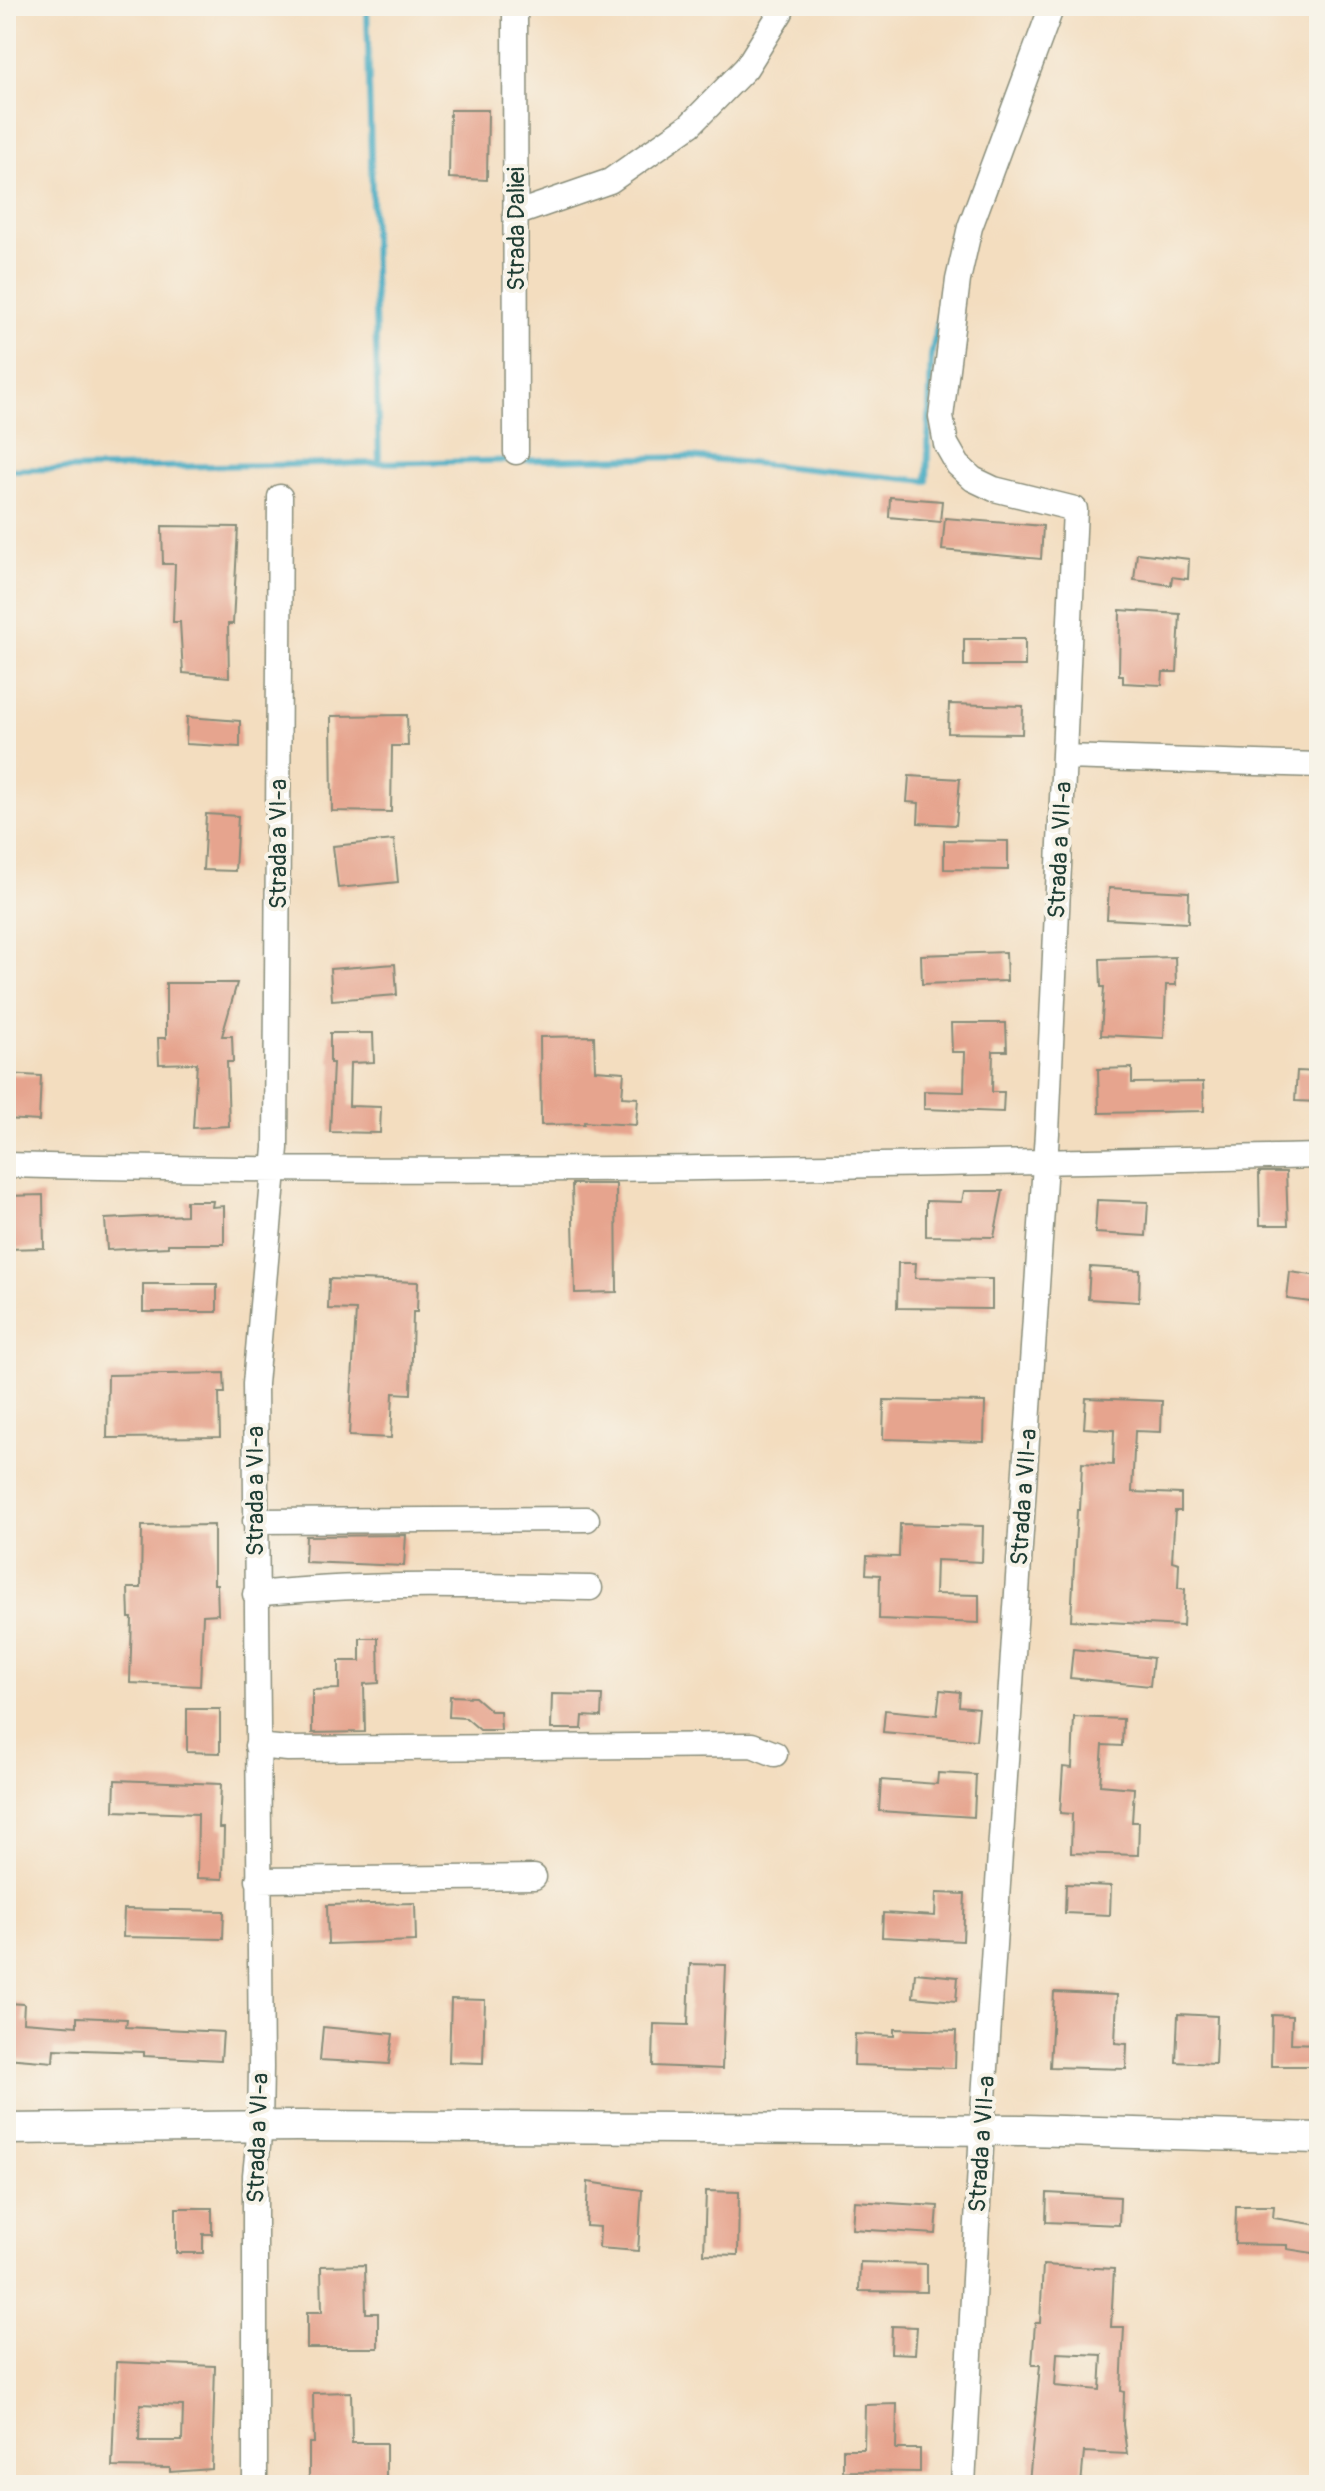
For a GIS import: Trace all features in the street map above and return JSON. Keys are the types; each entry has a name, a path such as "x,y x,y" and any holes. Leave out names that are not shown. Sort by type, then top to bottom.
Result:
{"street":[{"name":"Strada Daliei","path":"515,6 516,452"},
{"path":"515,214 610,181 690,125 746,68 781,12 781,6"},
{"name":"Strada a VII-a","path":"963,2485 982,2129 1045,1163 1075,509 994,489 973,479 958,465 946,444 941,417 958,280 970,227 1052,6"},
{"name":"Strada a VI-a","path":"255,2485 255,2175 260,2127 255,1384 275,1170 280,497"},
{"path":"1065,757 1319,765"},
{"path":"6,1165 275,1170 1045,1163 1319,1156"},
{"path":"255,1521 587,1519"},
{"path":"255,1594 430,1586 590,1588"},
{"path":"257,1746 304,1749 752,1745 775,1754"},
{"path":"258,1880 534,1877"},
{"path":"6,2129 982,2129 1319,2138"}],"building":[{"path":"450,110 488,110 487,180 449,178"},
{"path":"890,497 942,501 940,522 889,517"},
{"path":"945,518 1043,526 1041,559 942,550"},
{"path":"162,526 238,527 233,624 228,624 229,677 183,673 180,622 173,622 175,564 163,564"},
{"path":"1137,553 1189,559 1188,579 1172,577 1171,585 1134,580"},
{"path":"1120,610 1180,614 1177,672 1163,672 1162,685 1123,683 1123,675 1119,675"},
{"path":"964,639 1025,639 1025,666 964,666"},
{"path":"949,704 1023,706 1022,734 948,733"},
{"path":"407,715 408,746 392,746 391,812 332,811 331,716"},
{"path":"187,717 240,721 240,747 186,744"},
{"path":"909,776 960,779 956,825 918,823 919,803 907,802"},
{"path":"206,814 238,816 235,871 203,870"},
{"path":"394,840 398,882 338,888 333,846"},
{"path":"944,840 1008,841 1008,870 944,869"},
{"path":"1109,888 1189,892 1188,923 1107,919"},
{"path":"1006,952 1007,981 922,984 921,955"},
{"path":"1175,957 1176,985 1166,985 1164,1038 1101,1035 1104,987 1101,987 1100,959"},
{"path":"395,964 397,995 332,1000 330,969"},
{"path":"166,983 237,983 222,1036 232,1036 233,1062 227,1062 229,1126 193,1128 197,1063 159,1064 158,1038 166,1038"},
{"path":"951,1023 1006,1023 1007,1051 993,1051 992,1092 1004,1092 1003,1112 924,1109 924,1091 964,1092 965,1052 952,1052"},
{"path":"330,1033 373,1033 374,1062 350,1063 349,1106 381,1107 380,1133 330,1132 333,1063 330,1063"},
{"path":"594,1036 595,1070 624,1072 622,1097 638,1098 636,1125 584,1122 541,1125 540,1037"},
{"path":"1132,1068 1132,1083 1203,1082 1204,1111 1099,1113 1098,1069"},
{"path":"1297,1071 1319,1072 1319,1102 1295,1101"},
{"path":"6,1074 41,1076 39,1121 6,1119"},
{"path":"1259,1172 1286,1172 1288,1225 1260,1225"},
{"path":"572,1184 616,1184 617,1292 575,1293"},
{"path":"964,1191 1003,1191 994,1237 926,1236 926,1201 962,1202"},
{"path":"43,1195 44,1248 6,1249 6,1196"},
{"path":"1097,1200 1148,1202 1146,1236 1095,1233"},
{"path":"186,1201 213,1201 212,1207 224,1206 224,1244 168,1244 168,1247 107,1250 105,1219 186,1215"},
{"path":"898,1263 916,1263 915,1278 992,1279 992,1309 897,1308"},
{"path":"1090,1267 1140,1270 1139,1302 1088,1299"},
{"path":"1290,1272 1319,1276 1319,1303 1287,1299"},
{"path":"329,1279 418,1282 417,1312 413,1312 411,1394 393,1393 391,1438 349,1436 356,1310 328,1309"},
{"path":"143,1284 217,1284 217,1312 143,1312"},
{"path":"224,1373 225,1393 219,1393 220,1437 107,1438 108,1375"},
{"path":"1086,1398 1162,1401 1161,1432 1135,1431 1132,1492 1181,1494 1181,1511 1175,1511 1172,1561 1179,1563 1178,1588 1185,1589 1183,1626 1071,1620 1082,1463 1113,1465 1114,1430 1084,1428"},
{"path":"884,1400 985,1402 984,1442 883,1439"},
{"path":"900,1524 983,1526 982,1562 936,1560 935,1594 979,1595 979,1623 879,1619 880,1575 866,1574 867,1556 899,1557"},
{"path":"214,1525 214,1584 217,1584 218,1614 203,1615 200,1686 130,1683 132,1618 129,1618 128,1588 141,1588 142,1526"},
{"path":"406,1535 404,1566 305,1562 306,1536"},
{"path":"360,1638 378,1638 379,1683 364,1684 365,1732 312,1733 312,1690 339,1689 339,1661 360,1661"},
{"path":"1073,1649 1153,1658 1150,1686 1070,1678"},
{"path":"940,1690 960,1692 959,1706 979,1708 976,1740 883,1732 885,1710 937,1715"},
{"path":"552,1694 602,1695 601,1717 583,1716 582,1729 551,1729"},
{"path":"450,1696 475,1697 491,1711 500,1711 501,1730 480,1730 466,1718 449,1717"},
{"path":"187,1709 220,1709 220,1753 187,1752"},
{"path":"1074,1717 1123,1719 1122,1746 1103,1745 1100,1785 1134,1788 1132,1822 1139,1822 1138,1855 1071,1853 1072,1814 1060,1813 1063,1767 1072,1768"},
{"path":"938,1773 976,1775 974,1817 879,1811 881,1780 937,1784"},
{"path":"115,1780 221,1784 219,1828 224,1828 223,1879 197,1878 198,1814 114,1811"},
{"path":"1066,1884 1111,1886 1110,1915 1065,1913"},
{"path":"936,1893 965,1894 963,1941 882,1937 883,1913 935,1916"},
{"path":"415,1903 416,1941 328,1944 327,1905"},
{"path":"124,1909 224,1911 223,1939 123,1937"},
{"path":"690,1964 726,1965 722,2069 653,2066 654,2024 688,2025"},
{"path":"915,1973 958,1977 956,2001 913,1997"},
{"path":"1054,1992 1117,1995 1115,2043 1127,2044 1126,2069 1050,2067"},
{"path":"451,1999 485,2000 483,2063 449,2062"},
{"path":"8,2003 24,2004 23,2022 77,2026 77,2017 127,2019 126,2027 223,2032 221,2060 144,2056 144,2052 54,2049 53,2062 6,2058"},
{"path":"1178,2014 1217,2016 1215,2064 1176,2062"},
{"path":"1272,2015 1292,2016 1291,2043 1319,2044 1319,2066 1271,2066"},
{"path":"323,2027 393,2034 389,2064 320,2060"},
{"path":"894,2029 956,2031 955,2068 854,2065 855,2034 894,2036"},
{"path":"588,2182 642,2190 638,2251 599,2248 600,2227 586,2226"},
{"path":"706,2191 739,2192 738,2255 704,2254"},
{"path":"1047,2193 1120,2197 1119,2225 1046,2222"},
{"path":"854,2201 938,2206 936,2234 852,2229"},
{"path":"1236,2206 1274,2206 1273,2218 1319,2225 1319,2254 1287,2249 1287,2245 1235,2244"},
{"path":"176,2208 212,2208 212,2234 203,2234 203,2253 176,2253"},
{"path":"860,2262 927,2264 927,2292 859,2291"},
{"path":"365,2265 366,2313 378,2313 378,2348 307,2348 307,2312 322,2312 321,2266"},
{"path":"1043,2265 1114,2269 1111,2327 1124,2327 1121,2391 1124,2392 1123,2425 1127,2454 1084,2452 1081,2485 1029,2483 1040,2365 1032,2365 1035,2323 1040,2323","holes":["1057,2353 1102,2355 1100,2390 1055,2386"]},
{"path":"892,2326 917,2327 915,2354 891,2353"},
{"path":"116,2362 215,2366 212,2469 170,2472 170,2468 112,2467","holes":["140,2404 183,2406 182,2441 139,2441"]},
{"path":"351,2392 352,2443 386,2443 386,2478 309,2478 309,2443 314,2443 313,2393"},
{"path":"897,2404 896,2449 920,2449 920,2472 843,2471 843,2449 864,2449 865,2405"}],"waterway":[{"path":"367,6 379,463"},
{"path":"6,470 690,457 927,481 931,356 946,282"}]}
